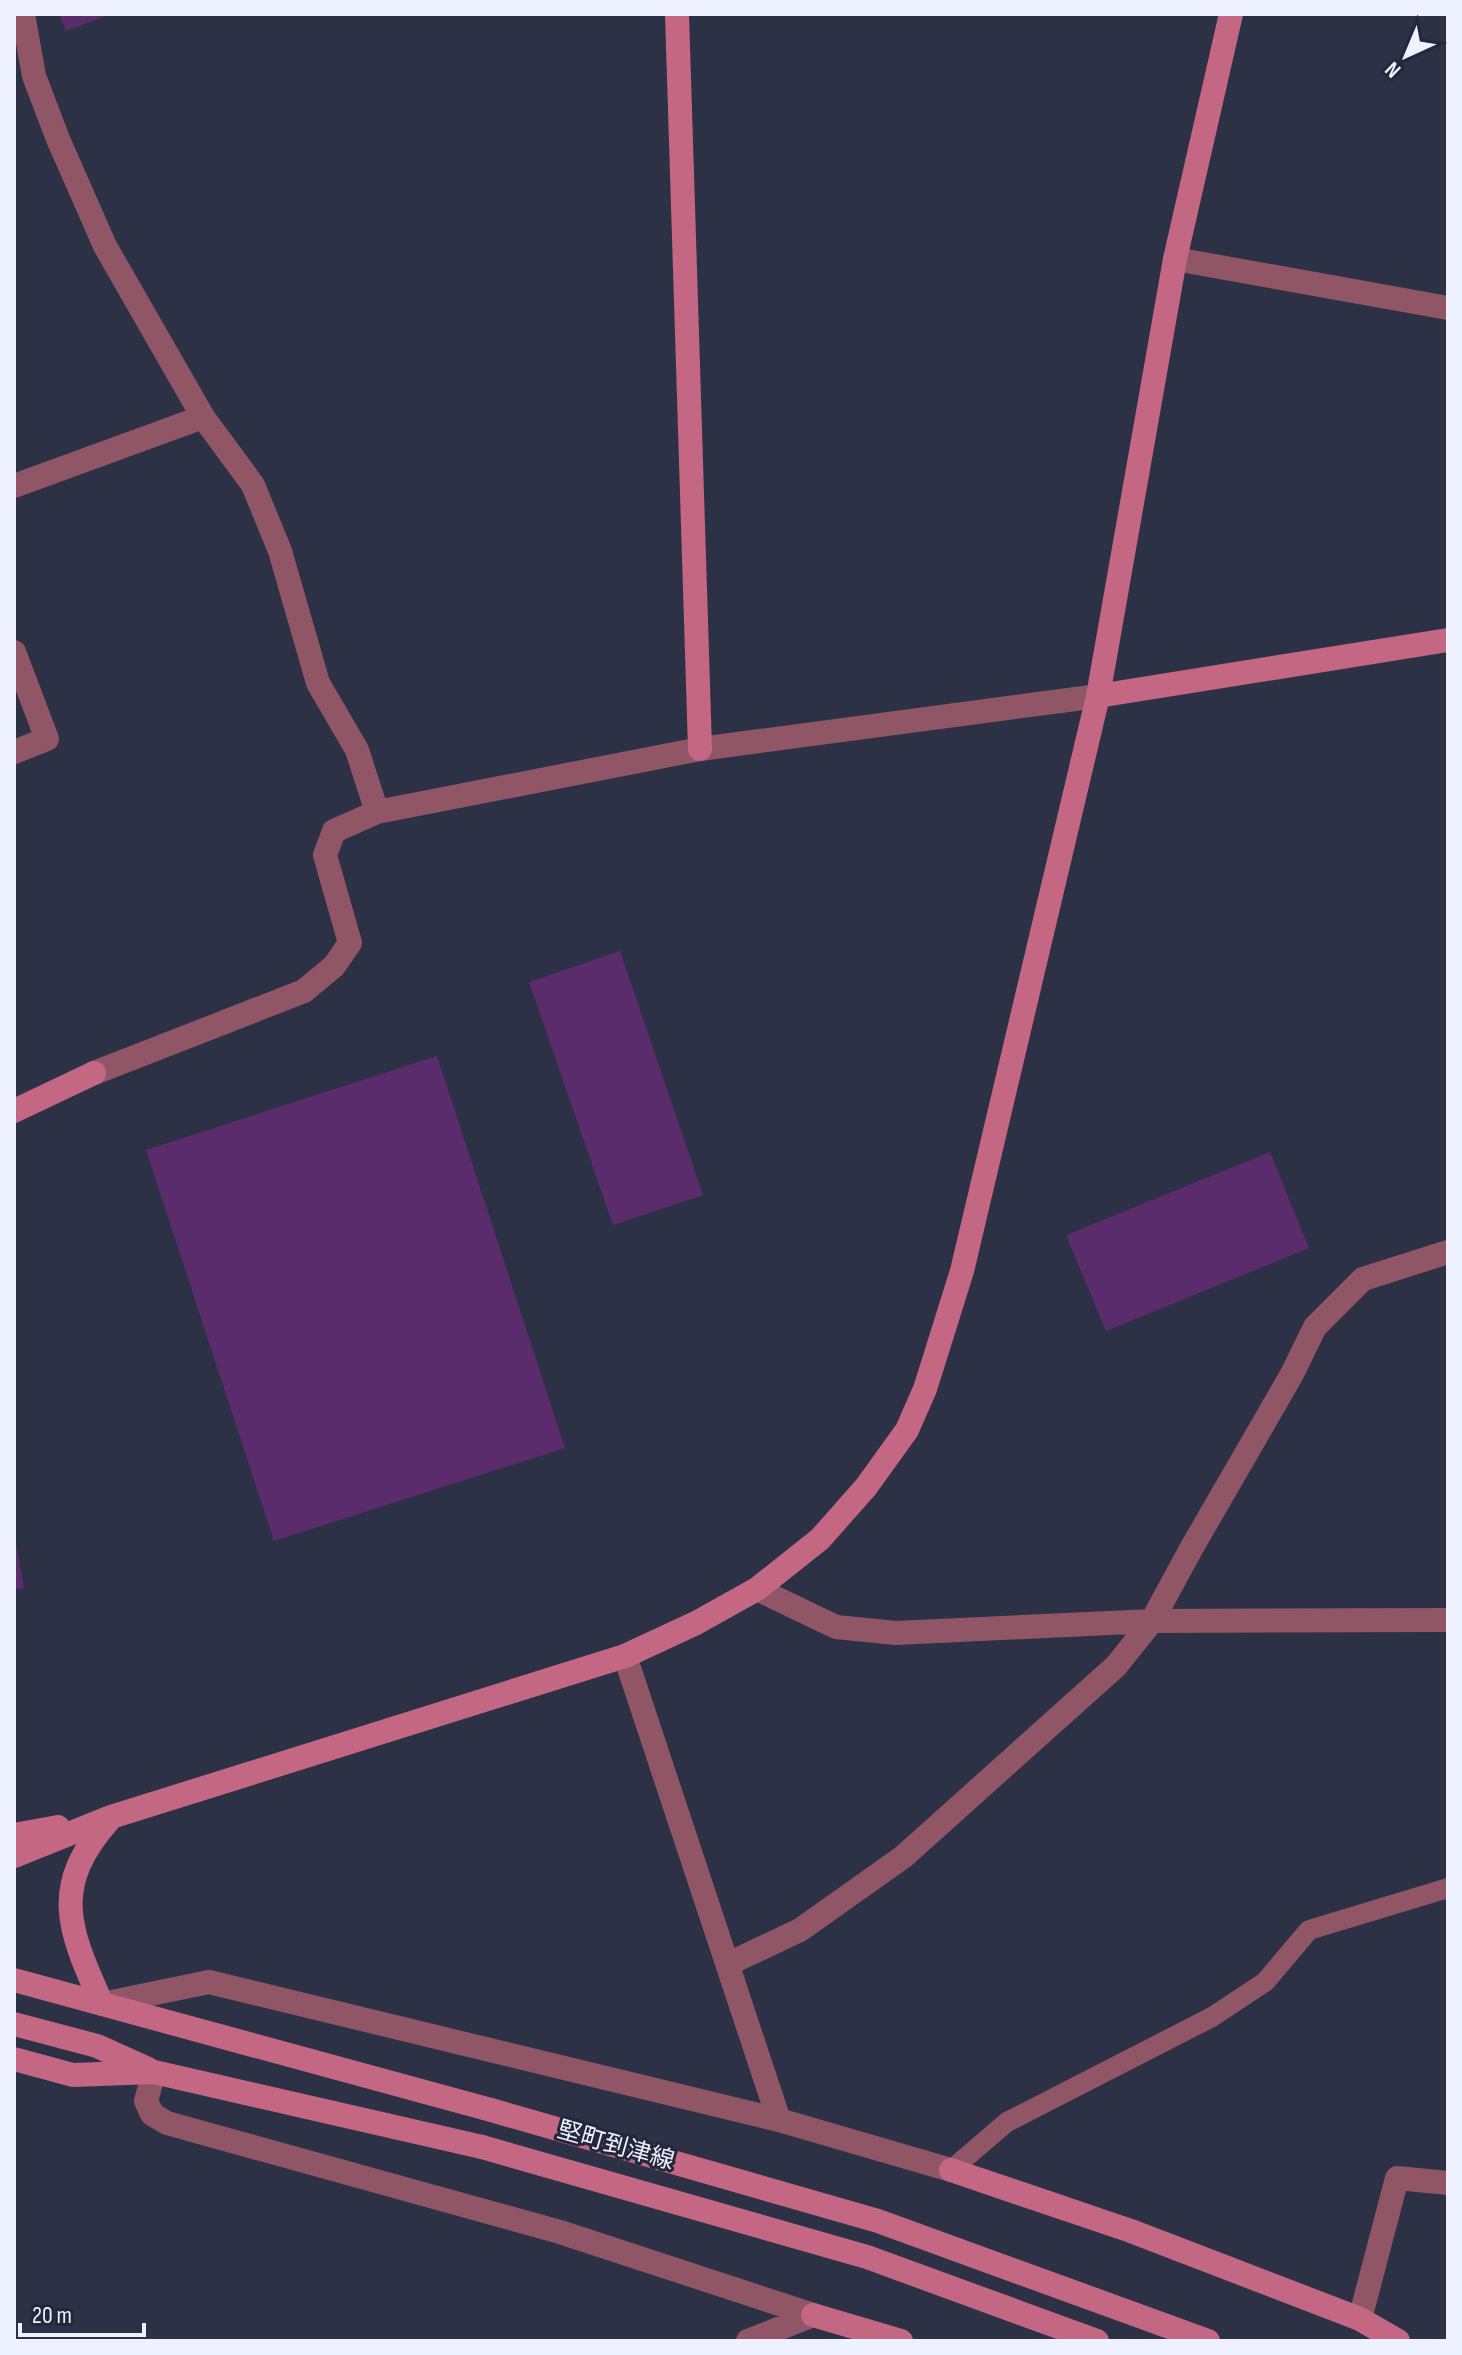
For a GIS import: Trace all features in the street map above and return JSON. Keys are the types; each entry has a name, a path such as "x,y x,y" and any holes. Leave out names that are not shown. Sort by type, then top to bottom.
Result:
{"street":[{"path":"23,14 34,76 105,246 203,417 253,485 280,551 318,683 357,750 377,812"},
{"path":"677,14 700,749"},
{"path":"14,1856 111,1817 625,1656 696,1623 757,1589 820,1539 866,1487 907,1430 925,1389 962,1271 1098,696 1175,259 1231,14"},
{"path":"1175,259 1448,308"},
{"path":"14,486 203,417"},
{"path":"14,1111 94,1073 304,991 334,966 350,943 325,855 334,831 377,812 700,749 1098,696 1448,640"},
{"path":"14,652 47,739 14,752"},
{"path":"728,1964 800,1930 903,1857 1116,1666 1152,1621 1292,1374 1315,1327 1363,1279 1448,1252"},
{"path":"757,1589 836,1627 896,1633 1152,1621 1448,1620"},
{"path":"625,1656 779,2120"},
{"path":"14,1835 111,1817"},
{"path":"111,1817 91,1839 82,1855 71,1886 70,1904 73,1930 102,2004 209,1982 779,2120 951,2170 1131,2231 1360,2319 1398,2341"},
{"name":"堅町到津線","path":"14,1980 491,2110 878,2221 1208,2341"},
{"path":"14,2024 97,2046 154,2072 146,2101 152,2114 167,2123 560,2232 901,2341"},
{"name":"堅町到津線","path":"14,2059 73,2075 154,2072 482,2147 867,2257 1097,2341"},
{"path":"1360,2319 1397,2178 1448,2183"},
{"path":"748,2341 813,2315"}],"lane":[{"path":"951,2170 1007,2122 1212,2017 1265,1982 1309,1930 1448,1888"}],"building":[{"path":"59,14 111,14 66,31"},
{"path":"620,951 703,1195 613,1225 529,982"},
{"path":"437,1056 565,1448 274,1541 146,1150"},
{"path":"1270,1152 1309,1248 1106,1331 1066,1235"},
{"path":"14,1533 24,1588 14,1589"}]}
